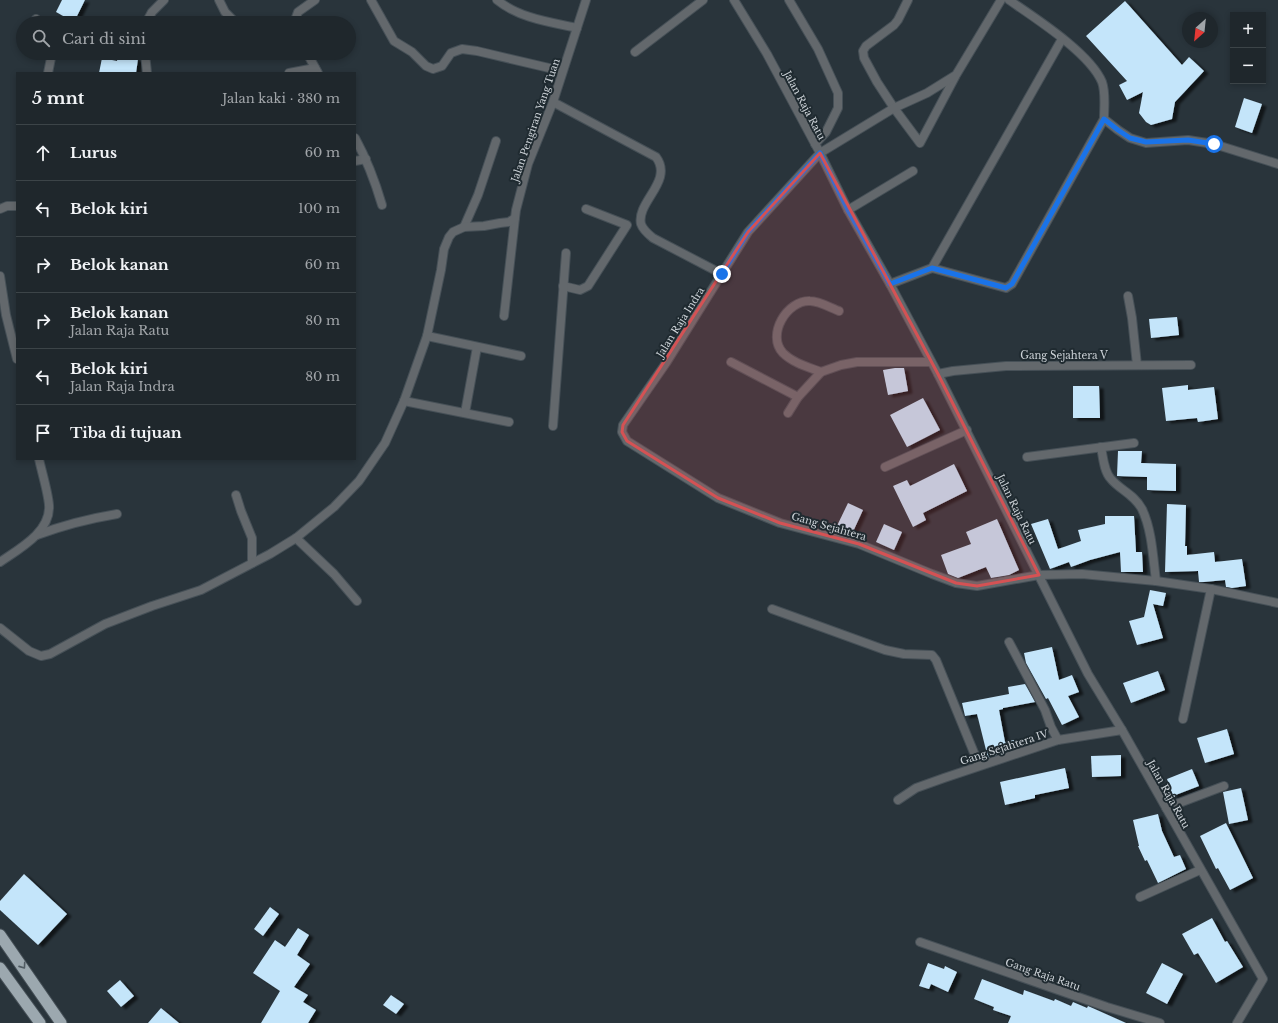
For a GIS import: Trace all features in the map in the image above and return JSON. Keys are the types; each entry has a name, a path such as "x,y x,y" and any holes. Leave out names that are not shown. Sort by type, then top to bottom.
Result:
{"highway":[{"path":"0,935 61,1023"},
{"path":"0,968 40,1023"}],"street":[{"path":"150,16 164,0"},
{"path":"219,0 225,12 229,16"},
{"path":"297,16 298,12 315,0"},
{"path":"371,0 394,41 412,52 429,68 433,69 442,66 450,53 462,49 477,51 562,71"},
{"path":"496,0 510,9 529,17 576,28"},
{"name":"Jalan Pengiran Yang Tuan","path":"504,316 516,210 528,164 552,102 586,0"},
{"path":"635,52 703,0"},
{"name":"Jalan Raja Ratu","path":"734,0 767,54 820,153 848,210 890,284 938,374 1088,674 1122,730 1263,979 1236,1023"},
{"path":"788,0 818,49 838,92 838,108 826,132 815,144"},
{"path":"908,0 894,25 866,46 863,51 864,58 877,82 894,108 920,142 956,75 1001,0"},
{"path":"890,284 932,268 1006,288 1012,284 1104,119 1104,94 1102,82 1090,64 1075,49 1009,0"},
{"path":"932,268 1062,39"},
{"path":"48,72 51,60"},
{"path":"146,60 147,72"},
{"path":"298,72 316,70 311,60"},
{"name":"Jalan Raja Indra","path":"626,441 622,432 623,424 666,363 748,232 820,153 894,108 927,93 956,75"},
{"path":"552,102 656,157 660,162 662,170 659,180 641,216 641,224 645,231 653,238 722,274"},
{"path":"1104,119 1130,138 1146,142 1188,140 1214,144 1278,164"},
{"path":"356,140 375,180 382,205"},
{"path":"464,227 478,194 496,141"},
{"path":"356,162 366,159"},
{"path":"848,210 913,171"},
{"path":"0,209 7,206 16,206"},
{"path":"586,209 627,225"},
{"path":"0,628 29,651 40,656 50,654 106,624 152,606 201,590 296,538 334,507 359,481 385,443 404,401 420,359 427,336 444,249 449,237 453,232 464,227 505,223 515,218"},
{"path":"563,286 580,290 588,286 627,225 641,220"},
{"path":"553,426 566,253"},
{"path":"0,276 6,315 16,355"},
{"path":"1128,296 1137,365"},
{"path":"821,372 791,360 782,352 777,343 777,332 781,320 788,310 801,302 811,301 840,311"},
{"path":"427,336 521,356"},
{"path":"465,413 477,347"},
{"path":"731,362 798,397"},
{"path":"788,413 798,397 821,372 841,365 857,362 931,362"},
{"name":"Gang Sejahtera V","path":"938,374 953,371 1006,366 1191,365"},
{"path":"404,401 509,422"},
{"path":"885,467 967,430"},
{"name":"Gang Sejahtera","path":"626,441 718,498 780,523 859,544 956,583 977,586 1039,575 1082,574 1156,581 1211,589 1278,603"},
{"path":"1027,457 1134,443"},
{"path":"1100,448 1108,475 1111,480 1129,492 1141,508 1149,532 1153,551 1156,581"},
{"path":"0,562 36,535 46,522 49,506 39,460"},
{"path":"236,495 252,538 252,563"},
{"path":"36,535 72,522 116,514"},
{"path":"296,538 334,574 357,602"},
{"path":"1183,719 1211,589"},
{"path":"772,609 885,650 904,654 932,655 936,660 979,765"},
{"path":"1008,642 1045,710 1051,727 1058,740"},
{"name":"Gang Sejahtera IV","path":"898,800 916,788 979,765 997,761 1058,740 1122,730"},
{"path":"1166,808 1224,786"},
{"path":"1140,897 1200,870"},
{"name":"Gang Raja Ratu","path":"920,942 1107,1007 1160,1023"}],"highlighted area":[{"path":"820,153 938,374 1039,575 977,586 956,583 859,544 780,523 718,498 627,441 622,432 623,425 748,232"}],"building":[{"path":"62,0 85,0 77,16 63,16 56,12"},
{"path":"1125,1 1182,65 1189,57 1204,71 1175,102 1172,119 1151,125 1146,122 1139,113 1143,92 1127,100 1119,85 1127,81 1086,36"},
{"path":"102,60 138,60 136,72 99,72"},
{"path":"1244,98 1262,104 1252,133 1235,127"},
{"path":"1177,317 1179,335 1151,338 1149,319"},
{"path":"904,368 908,391 888,395 883,370"},
{"path":"1188,385 1188,390 1214,387 1218,419 1198,422 1197,418 1166,421 1162,388"},
{"path":"1073,386 1099,386 1100,418 1073,418"},
{"path":"923,398 940,430 907,447 890,415"},
{"path":"1118,451 1142,451 1141,463 1176,464 1176,491 1147,490 1147,477 1117,476"},
{"path":"954,464 967,491 923,513 926,520 913,527 893,486 907,480 910,486"},
{"path":"848,503 863,510 851,536 834,532"},
{"path":"1167,504 1186,505 1185,546 1187,546 1187,555 1214,552 1215,562 1242,559 1246,586 1232,588 1226,587 1225,580 1199,582 1198,571 1165,572"},
{"path":"1105,516 1134,516 1136,552 1142,552 1143,572 1121,572 1120,552 1071,567 1069,562 1050,569 1031,524 1048,519 1058,549 1081,541 1078,530 1105,524"},
{"path":"997,519 1019,570 1009,575 991,578 986,567 958,578 948,574 941,555 971,544 966,532"},
{"path":"884,524 902,532 894,550 876,542"},
{"path":"1150,590 1166,593 1163,606 1153,604 1163,638 1137,645 1129,621 1144,617"},
{"path":"1052,647 1059,680 1072,675 1079,692 1068,696 1079,717 1062,725 1048,698 1046,699 1026,663 1024,653"},
{"path":"1158,671 1165,690 1131,703 1123,683"},
{"path":"1025,684 1035,702 999,710 1005,742 1014,740 1016,748 988,758 977,714 965,716 962,703 1009,694 1008,687"},
{"path":"1227,729 1234,754 1205,763 1197,738"},
{"path":"1121,755 1121,776 1092,777 1091,756"},
{"path":"1065,768 1069,788 1035,795 1035,798 1005,805 1000,782"},
{"path":"1192,769 1199,786 1173,796 1167,779"},
{"path":"1241,788 1248,820 1229,824 1223,792"},
{"path":"1158,814 1162,831 1174,857 1180,855 1186,869 1158,883 1147,860 1145,861 1138,846 1133,820"},
{"path":"1226,823 1253,878 1230,890 1218,868 1216,869 1200,836"},
{"path":"24,874 67,914 38,945 0,910 0,901"},
{"path":"270,907 279,914 263,936 254,929"},
{"path":"1212,918 1225,942 1227,941 1243,967 1216,983 1198,953 1194,955 1182,934"},
{"path":"298,928 309,935 297,955 310,964 294,987 308,995 303,1002 316,1010 308,1023 261,1023 280,991 253,973 275,940 285,947"},
{"path":"928,963 944,969 945,966 957,972 948,992 931,984 929,989 919,986"},
{"path":"1162,963 1183,974 1167,1004 1146,993"},
{"path":"982,979 1023,995 1024,990 1054,1001 1055,999 1071,1006 1073,1002 1087,1008 1088,1006 1126,1023 1008,1023 1011,1016 993,1010 994,1007 974,999"},
{"path":"120,980 134,996 121,1007 107,991"},
{"path":"391,995 404,1004 396,1014 383,1005"},
{"path":"161,1008 179,1023 148,1023"}],"route":[{"path":"722,274 748,232 820,153 848,210 890,284 932,268 1006,288 1012,284 1104,119 1130,138 1146,142 1188,140 1214,144"}]}
